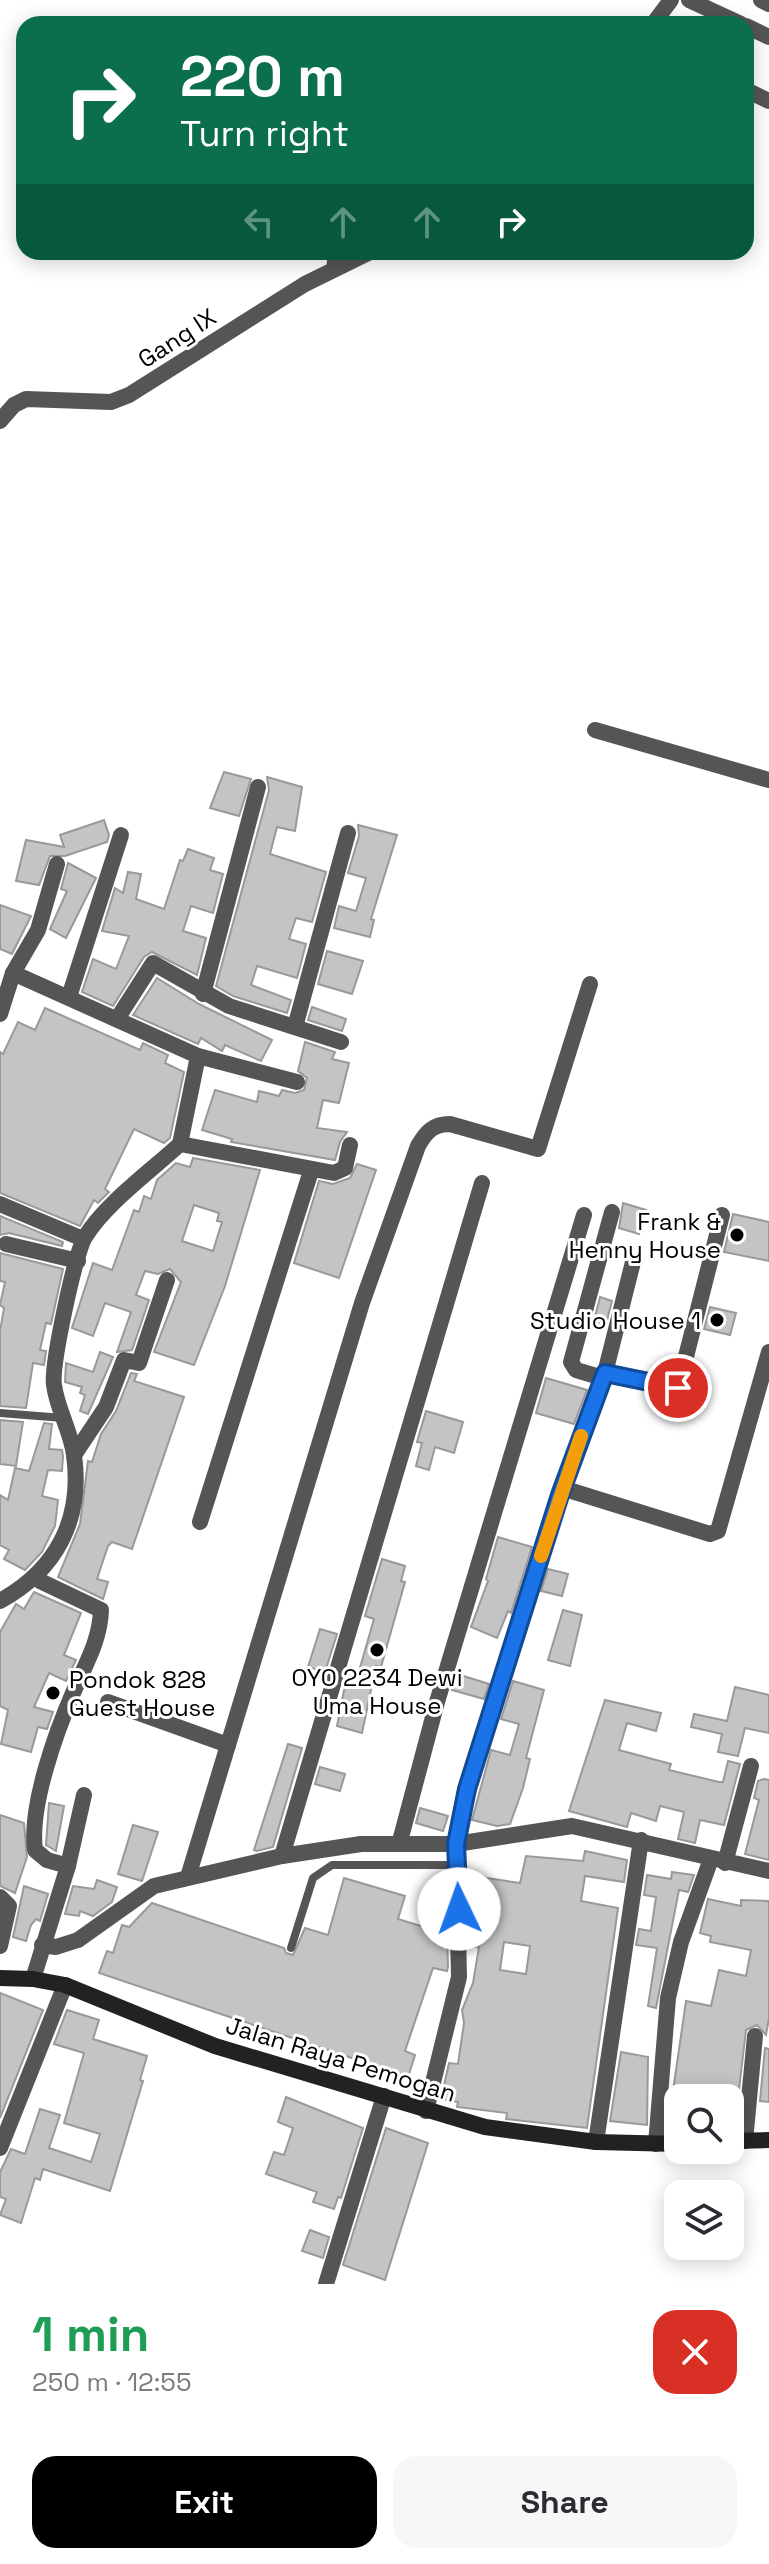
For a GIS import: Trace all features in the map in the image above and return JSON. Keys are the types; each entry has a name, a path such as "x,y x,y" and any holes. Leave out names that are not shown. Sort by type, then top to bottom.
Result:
{"street":[{"path":"689,0 724,16"},
{"path":"761,0 769,4"},
{"name":"Gang IX","path":"0,421 14,405 26,399 101,402 129,395 330,271 353,260"},
{"path":"595,730 769,780"},
{"path":"203,994 258,787"},
{"path":"295,1027 348,833"},
{"path":"69,997 121,835"},
{"path":"0,1014 13,973 38,930 57,864"},
{"path":"117,1019 153,963 203,994 341,1042"},
{"path":"13,973 198,1056 297,1082"},
{"path":"188,1877 362,1303 418,1146 426,1132 439,1124 450,1124 522,1147 538,1149 590,984"},
{"path":"0,1601 39,1575 56,1555 67,1531 73,1503 74,1455 57,1401 53,1370 83,1239 180,1144 198,1056"},
{"path":"180,1144 311,1171 343,1170 350,1145"},
{"path":"200,1522 311,1171"},
{"path":"282,1856 482,1183"},
{"path":"0,1204 83,1239"},
{"path":"612,1212 571,1362 576,1370 678,1388 722,1215"},
{"path":"400,1841 445,1674 584,1215"},
{"path":"6,1244 78,1261"},
{"path":"426,2111 459,1977 456,1844 467,1789 562,1488 604,1376 633,1262"},
{"path":"74,1455 106,1407 124,1360 139,1363 167,1280"},
{"path":"562,1488 710,1534 718,1531 769,1352"},
{"path":"39,1575 40,1581 51,1590 101,1610 97,1641 53,1752 35,1829 35,1850 40,1856 68,1866"},
{"path":"0,1580 16,1592"},
{"path":"108,1702 228,1745"},
{"path":"656,2144 668,1998 681,1942 751,1766"},
{"path":"34,1974 68,1866 84,1795"},
{"path":"41,1949 78,1940 154,1886 282,1856 400,1841 456,1844 572,1826 639,1848 713,1866 769,1871"},
{"path":"596,2142 639,1848"},
{"path":"0,1897 9,1906 0,1946"},
{"name":"Jalan Raya Pemogan","path":"0,1978 34,1974 215,2046 426,2111 514,2132 596,2142 664,2144"},
{"path":"0,2148 65,1985"},
{"path":"744,2104 755,2036"},
{"path":"326,2284 384,2096"},
{"path":"744,2141 769,2140"}],"lane":[{"path":"330,271 331,260"},
{"path":"0,1413 63,1418"},
{"path":"291,1948 313,1878 321,1870 332,1865 457,1865"}],"building":[{"path":"224,772 251,779 239,816 210,808"},
{"path":"267,777 302,787 295,831 277,827 270,854 326,872 312,922 296,918 289,939 306,944 297,978 257,966 251,985 291,1000 287,1013 233,996 216,986 269,790"},
{"path":"104,820 109,835 107,842 65,856 50,856 39,885 16,881 26,840 64,847 60,835"},
{"path":"358,825 397,835 371,919 374,920 370,937 334,928 339,906 356,911 366,878 348,873 359,836"},
{"path":"188,849 214,858 210,870 223,874 213,913 191,906 183,931 206,938 197,975 152,952 144,957 113,1006 82,992 93,959 116,969 129,936 102,931 115,888 123,893 128,872 141,874 136,899 164,909 180,860 183,861"},
{"path":"68,863 96,878 66,938 50,929 67,891 61,889"},
{"path":"0,905 31,916 12,954 0,949"},
{"path":"327,951 363,961 352,994 318,984"},
{"path":"157,978 199,1004 272,1040 261,1061 225,1045 222,1051 201,1038 198,1044 133,1015"},
{"path":"312,1007 346,1019 342,1031 308,1020"},
{"path":"45,1008 140,1050 143,1043 168,1055 165,1063 184,1072 170,1138 164,1143 134,1129 105,1189 109,1192 98,1203 94,1200 80,1226 0,1193 0,1052 3,1054 18,1022 35,1030"},
{"path":"305,1042 335,1052 332,1059 349,1063 339,1103 323,1100 317,1128 347,1132 340,1142 335,1160 231,1142 232,1139 202,1130 215,1090 257,1102 259,1091 279,1096 282,1090 295,1093 304,1090 307,1078 298,1071"},
{"path":"193,1158 260,1170 225,1286 194,1365 154,1352 181,1282 170,1269 158,1274 145,1271 136,1295 149,1300 132,1350 117,1352 131,1312 105,1303 93,1336 72,1328 93,1263 112,1270 134,1210 139,1212 144,1196 151,1199 157,1180 176,1163 190,1167","holes":["194,1205 219,1213 217,1221 222,1222 213,1251 182,1241"]},
{"path":"357,1164 376,1170 339,1278 294,1263 319,1181 333,1184 350,1178"},
{"path":"623,1203 646,1210 639,1234 619,1228"},
{"path":"733,1214 769,1222 769,1261 724,1252"},
{"path":"0,1216 63,1242 62,1246 9,1233 0,1235"},
{"path":"0,1253 63,1269 51,1324 46,1323 40,1350 46,1351 44,1365 33,1363 26,1408 0,1406 0,1331 4,1308 0,1305 5,1282 0,1281"},
{"path":"600,1297 612,1301 605,1328 593,1325"},
{"name":"Studio House 1","path":"710,1307 736,1313 730,1335 704,1329"},
{"path":"100,1352 113,1357 88,1414 80,1411 85,1395 80,1393 82,1387 65,1382 66,1363 93,1372"},
{"path":"131,1373 137,1374 134,1381 184,1397 132,1549 112,1542 108,1546 97,1579 108,1582 103,1599 58,1577 80,1524 88,1461 92,1462 101,1434 116,1411"},
{"path":"546,1378 587,1390 574,1424 536,1413"},
{"path":"426,1411 463,1422 454,1453 435,1447 429,1470 416,1466 422,1443 417,1442"},
{"path":"0,1420 23,1422 16,1466 0,1464"},
{"path":"44,1423 52,1424 49,1449 62,1450 63,1456 62,1471 48,1470 42,1496 58,1500 55,1526 42,1552 25,1570 4,1559 9,1550 0,1545 0,1495 8,1500 15,1468 29,1471"},
{"path":"498,1537 532,1547 511,1613 508,1611 497,1638 471,1627 488,1581"},
{"path":"382,1559 405,1566 401,1581 405,1582 381,1667 376,1666 362,1733 337,1726 347,1675 357,1678 374,1619 365,1616"},
{"path":"548,1569 568,1574 562,1596 541,1591"},
{"path":"34,1592 81,1613 64,1655 76,1660 66,1681 49,1673 34,1707 53,1712 47,1729 38,1727 31,1752 1,1744 8,1710 0,1706 0,1632 16,1604 24,1609"},
{"path":"563,1610 582,1615 570,1666 548,1660"},
{"path":"320,1629 337,1634 325,1672 308,1667"},
{"path":"457,1674 489,1684 484,1699 452,1690"},
{"path":"513,1681 544,1690 526,1758 530,1759 523,1788 510,1824 497,1826 472,1820 491,1750 510,1755 519,1724 501,1719"},
{"path":"735,1687 769,1695 769,1733 745,1728 738,1756 718,1752 722,1734 691,1727 694,1714 727,1721"},
{"path":"605,1700 661,1713 656,1731 627,1723 619,1750 671,1764 669,1770 719,1782 723,1782 728,1761 740,1764 724,1825 700,1820 695,1843 678,1839 684,1812 660,1806 656,1821 631,1813 627,1827 569,1811"},
{"path":"288,1744 302,1748 273,1847 257,1851 254,1850"},
{"path":"320,1767 345,1774 340,1791 315,1784"},
{"path":"769,1780 769,1860 745,1854 759,1800 754,1798 758,1781"},
{"path":"49,1803 64,1806 56,1851 46,1845"},
{"path":"420,1808 448,1816 443,1831 416,1823"},
{"path":"0,1815 24,1823 27,1857 15,1893 0,1886"},
{"path":"133,1825 158,1832 142,1881 118,1874"},
{"path":"585,1851 627,1860 624,1882 585,1876 581,1901 618,1908 587,2128 506,2119 507,2113 457,2107 458,2102 441,2099 449,2063 458,2064 464,2023 462,2010 473,1983 479,1947 470,1946 480,1877 520,1883 526,1856 583,1861","holes":["504,1942 530,1946 526,1974 500,1970"]},
{"path":"672,1872 694,1875 688,1892 679,1890 656,2008 648,2006 657,1948 636,1945 639,1929 651,1931 656,1897 644,1895 647,1875 671,1879"},
{"path":"344,1878 405,1896 398,1919 447,1934 447,1971 433,1968 405,2051 415,2055 408,2077 99,1973 107,1951 113,1953 122,1925 129,1927 152,1903 284,1948 286,1953 293,1955 305,1928 328,1935"},
{"path":"97,1880 117,1887 112,1902 93,1916 80,1911 79,1916 65,1914 73,1886 94,1889"},
{"path":"24,1886 48,1894 40,1921 36,1919 31,1925 26,1941 13,1937"},
{"path":"708,1899 741,1906 741,1900 769,1901 769,2018 766,2035 757,2025 746,2030 740,2084 674,2084 686,2001 711,2006 719,1970 746,1976 751,1950 710,1942 711,1936 700,1933"},
{"path":"0,1993 43,2010 0,2118"},
{"path":"67,2010 99,2020 93,2039 147,2056 140,2080 143,2081 110,2191 43,2169 40,2180 35,2178 21,2223 0,2215 6,2199 0,2197 0,2172 11,2149 25,2154 40,2109 60,2115 49,2148 91,2162 100,2134 64,2123 84,2053 54,2044"},
{"path":"765,2048 769,2049 769,2102 760,2101"},
{"path":"621,2052 648,2057 647,2125 610,2121"},
{"path":"286,2097 363,2128 341,2198 338,2197 334,2209 313,2202 317,2192 266,2174 274,2152 284,2155 293,2128 278,2122"},
{"path":"386,2128 428,2143 385,2280 343,2265"},
{"path":"310,2230 329,2237 323,2258 302,2251"}],"slow traffic":[{"path":"541,1556 581,1436"}],"place":[{"name":"Frank & Henny House","path":"737,1235"},
{"name":"Studio House 1","path":"717,1320"},
{"name":"OYO 2234 Dewi Uma House","path":"377,1650"},
{"name":"Pondok 828 Guest House","path":"53,1693"}],"route":[{"path":"459,1909 456,1844 467,1789 490,1725 560,1495 605,1373 678,1388"}]}
